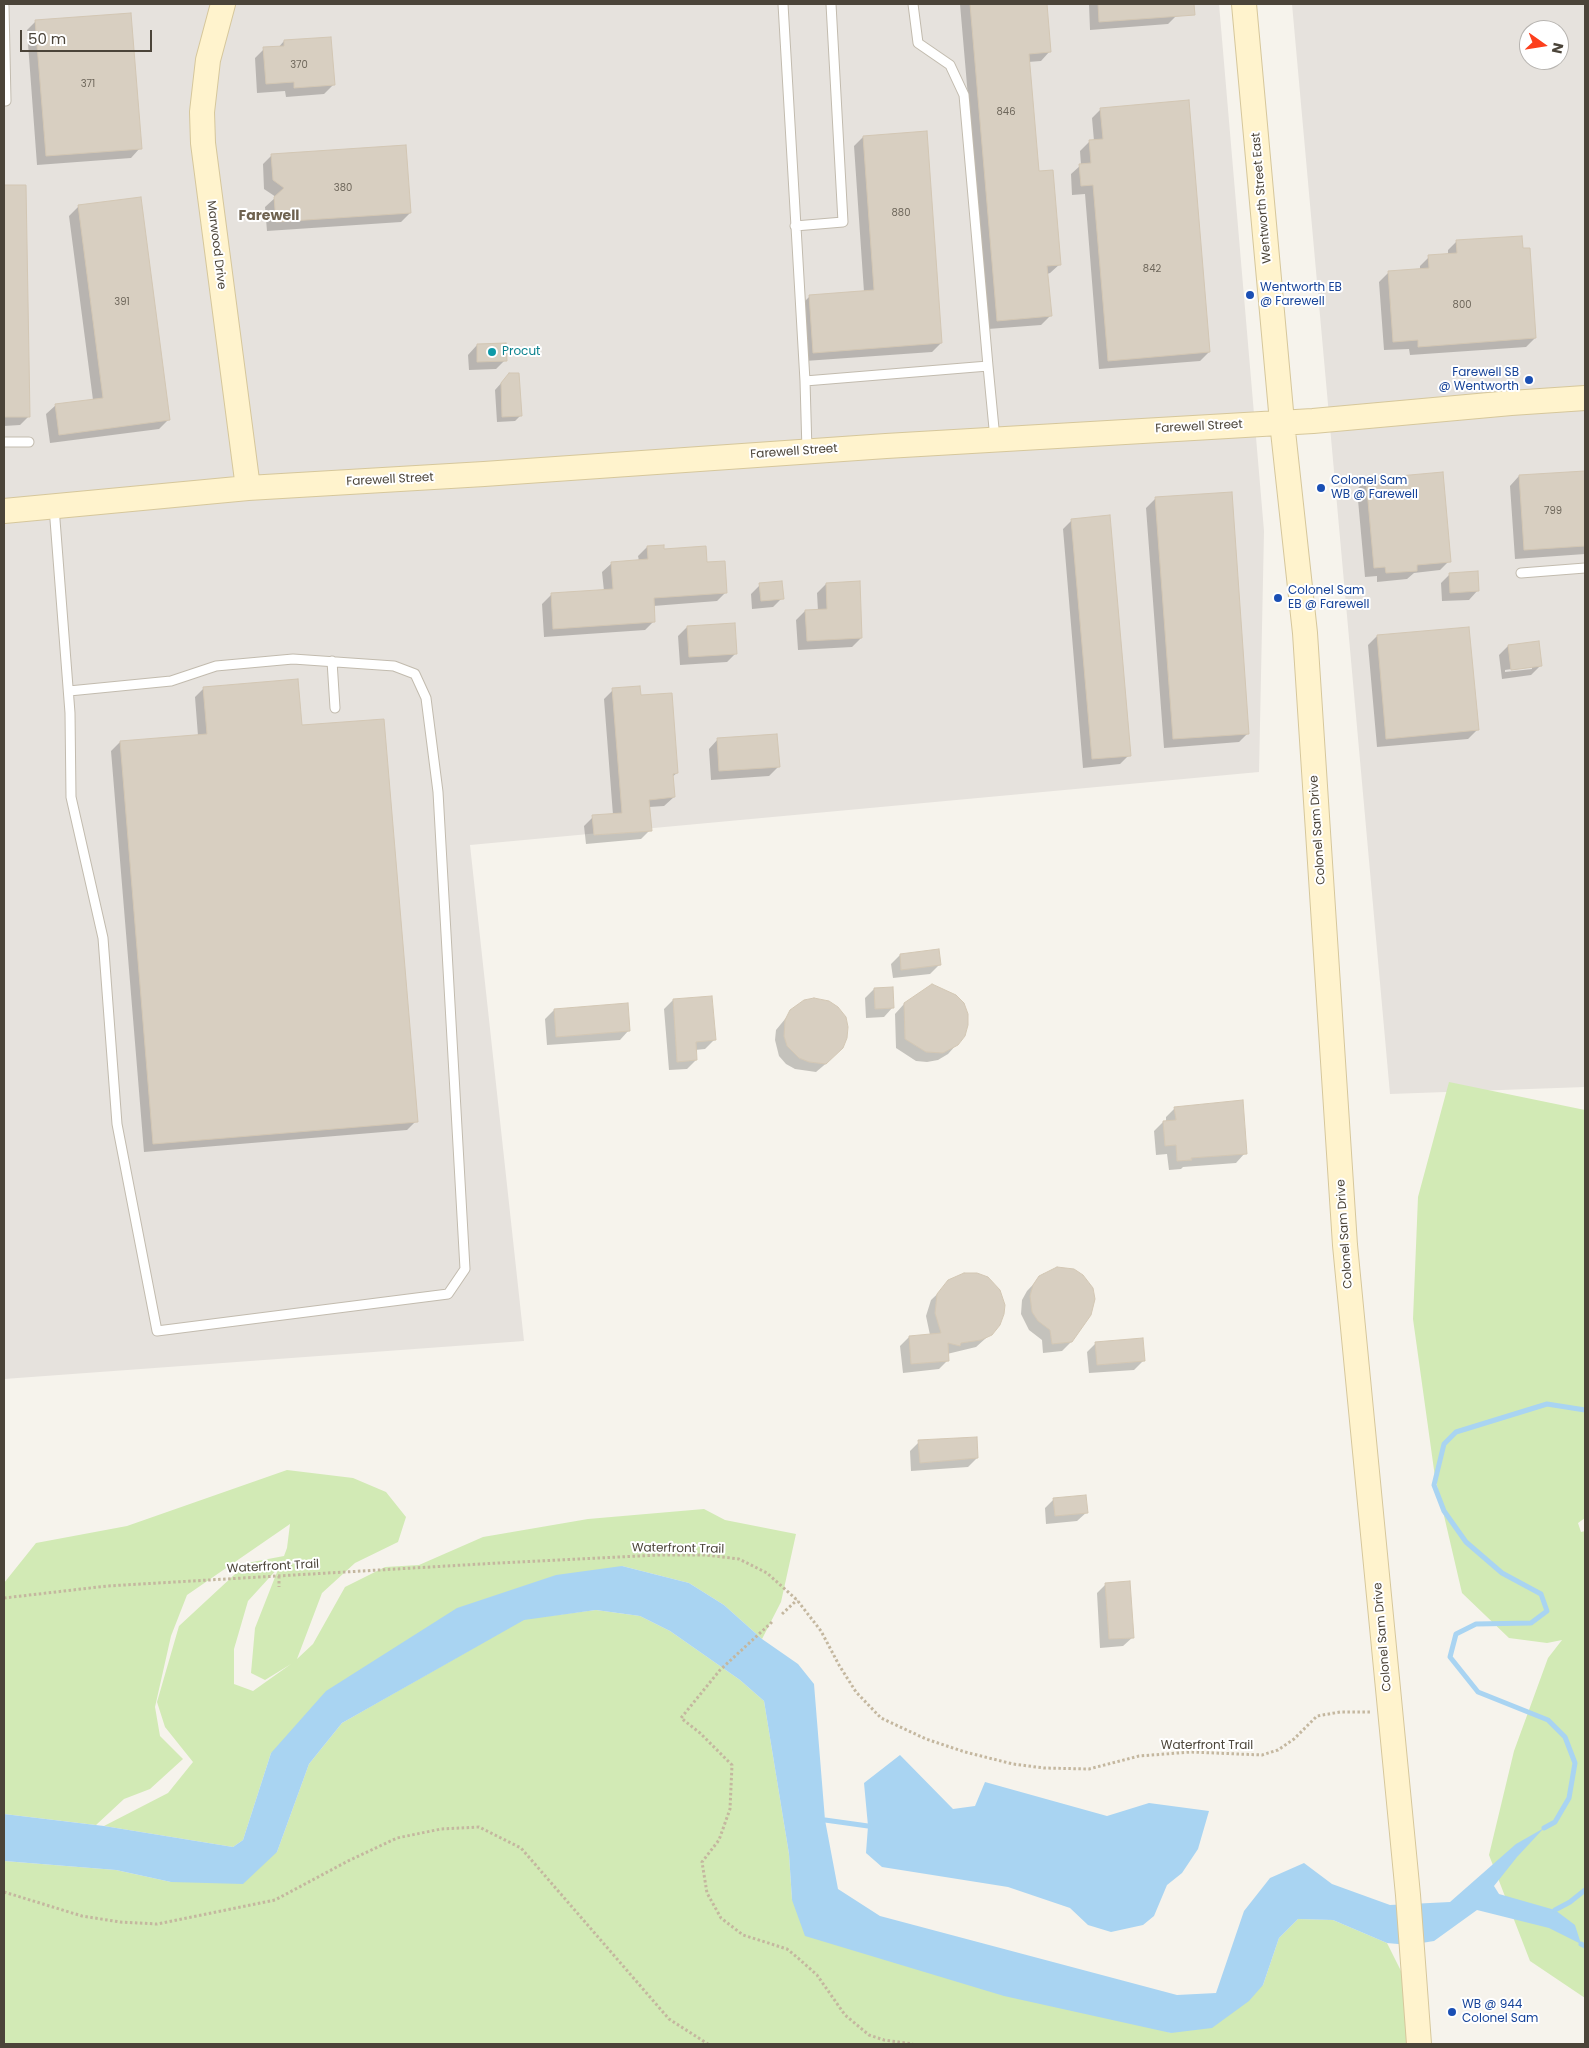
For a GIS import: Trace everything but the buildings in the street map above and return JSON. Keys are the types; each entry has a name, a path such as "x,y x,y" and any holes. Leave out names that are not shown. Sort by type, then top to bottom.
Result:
{"street":[{"name":"Marwood Drive","path":"223,4 208,60 202,112 203,143 248,488"},
{"name":"Wentworth Street East","path":"1244,4 1282,422"},
{"name":"Farewell Street","path":"4,512 248,488 1282,422 1585,398"},
{"name":"Colonel Sam Drive","path":"1282,422 1305,633 1345,1245 1408,1895 1419,2044"}],"lane":[{"path":"783,4 808,451"},
{"path":"795,226 843,222 831,4"},
{"path":"913,4 918,43 950,65 964,95 995,439"},
{"path":"4,6 6,101 4,101"},
{"path":"805,380 988,366"},
{"path":"4,442 29,442"},
{"path":"54,507 69,691 71,797 103,938 117,1124 157,1332 448,1294 465,1269 438,792 426,698 415,674 394,666 293,659 216,666 172,681 69,691"},
{"path":"1520,573 1585,568"},
{"path":"332,661 335,708"}],"path":[{"name":"Waterfront Trail","path":"4,1598 107,1586 498,1563 660,1556 706,1556 739,1559 767,1573 797,1600 822,1631 839,1665 856,1692 881,1718 926,1739 965,1752 1014,1764 1044,1768 1089,1769 1139,1756 1191,1752 1262,1754 1278,1750 1294,1739 1317,1716 1340,1712 1374,1712"},
{"path":"278,1576 279,1587"},
{"path":"782,1614 797,1600"},
{"path":"772,1622 720,1670 680,1718 700,1733 732,1765 730,1809 719,1840 702,1862 706,1893 720,1918 743,1935 786,1949 798,1958 817,1975 845,2015 869,2035 884,2040 913,2044"},
{"path":"4,1892 82,1916 120,1922 157,1924 275,1900 348,1860 397,1838 441,1829 479,1827 521,1848 669,2019 708,2044"}],"shaded area":[{"path":"4,4 1219,4 1264,531 1259,772 470,845 524,1341 4,1379"},
{"path":"1292,4 1585,4 1585,1087 1390,1094"}],"green space":[{"path":"1449,1082 1585,1110 1585,1518 1578,1523 1581,1532 1585,1531 1585,1998 1530,1961 1489,1855 1514,1751 1548,1658 1562,1640 1547,1643 1509,1638 1462,1593 1435,1477 1413,1319 1418,1197"},
{"path":"287,1470 353,1478 386,1492 406,1517 398,1542 355,1563 322,1593 297,1659 313,1644 345,1587 385,1567 419,1565 483,1537 588,1519 704,1509 725,1520 796,1534 781,1602 762,1639 724,1605 689,1583 622,1566 271,1753 243,1840 233,1847 104,1826 168,1793 193,1762 165,1727 157,1702 179,1626 247,1563 284,1556 290,1524 187,1595 171,1636 155,1707 160,1736 183,1759 150,1789 124,1799 96,1825 4,1814 4,1583 36,1543 127,1526","holes":["279,1567 255,1628 251,1673 265,1680 291,1664 253,1691 234,1684 234,1649 248,1601"]},
{"path":"596,1610 640,1616 670,1631 740,1680 764,1701 789,1854 792,1900 1171,2033 1263,1985 1279,1938 1298,1919 1333,1920 1387,1943 1410,1989 1415,2044 4,2044 4,1861 116,1870 171,1882 277,1852 309,1764 342,1723 524,1619"}],"water":[{"path":"622,1566 689,1583 724,1605 762,1639 798,1664 814,1684 825,1820 838,1889 880,1916 1177,1995 1216,1993 1244,1911 1270,1878 1304,1863 1332,1884 1390,1905 1450,1902 1516,1844 1544,1828 1517,1857 1494,1886 1499,1894 1555,1910 1575,1925 1581,1944 1549,1928 1477,1910 1434,1941 1409,1945 1387,1943 1333,1920 1298,1919 1279,1938 1263,1985 1249,2001 1212,2028 1171,2033 1004,1996 805,1936 792,1900 789,1854 764,1701 740,1680 670,1631 640,1616 596,1610 524,1620 342,1723 309,1764 277,1852 243,1884 171,1882 116,1870 4,1861 4,1814 104,1826 233,1847 243,1840 271,1753 326,1691 457,1608 556,1575"},
{"path":"900,1755 953,1809 975,1806 985,1782 1107,1816 1149,1803 1209,1811 1198,1849 1182,1873 1167,1885 1154,1916 1143,1925 1111,1932 1088,1925 1070,1908 1008,1887 882,1867 866,1853 868,1826 864,1783"}],"waterway":[{"path":"1544,1828 1555,1822 1569,1798 1575,1763 1565,1737 1548,1720 1478,1692 1450,1657 1456,1634 1476,1624 1531,1623 1547,1611 1541,1594 1502,1573 1466,1542 1444,1511 1434,1485 1444,1444 1456,1432 1547,1404 1585,1410"},
{"path":"825,1820 868,1826"},
{"path":"1555,1910 1570,1902 1585,1890"},
{"path":"1581,1944 1585,1946"}],"place":[{"name":"Wentworth EB @ Farewell","path":"1250,295"},
{"name":"Procut","path":"492,352"},
{"name":"Farewell SB @ Wentworth","path":"1529,380"},
{"name":"Colonel Sam WB @ Farewell","path":"1321,488"},
{"name":"Colonel Sam EB @ Farewell","path":"1278,598"},
{"name":"WB @ 944 Colonel Sam","path":"1452,2012"}],"district":[{"name":"Farewell","path":"269,216"}]}
